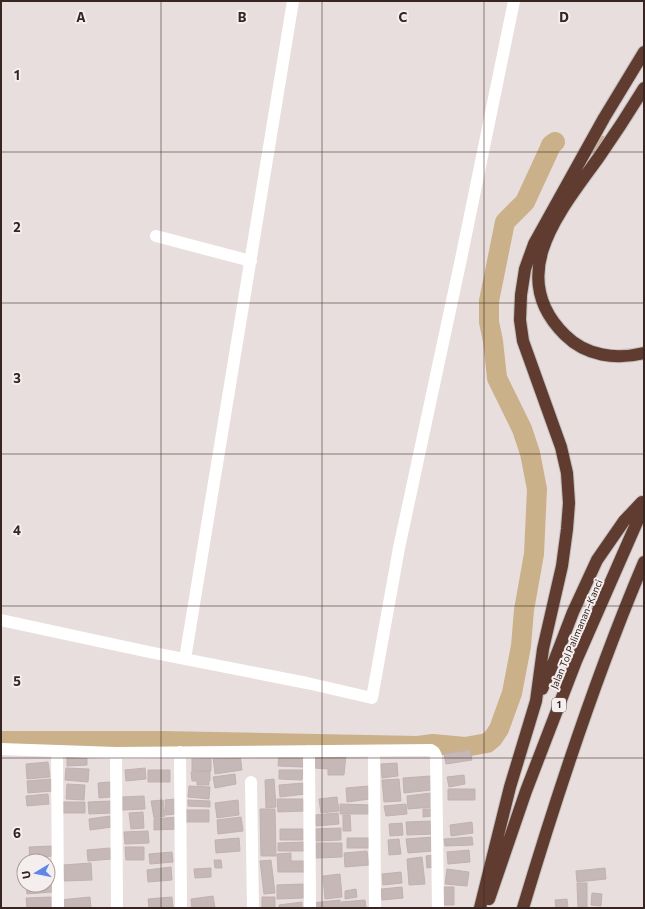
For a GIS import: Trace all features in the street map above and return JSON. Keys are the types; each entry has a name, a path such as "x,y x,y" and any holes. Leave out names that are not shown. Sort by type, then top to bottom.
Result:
{"highway":[{"path":"536,701 544,649 562,566 568,529 570,503 567,473 561,447 523,341 520,320 521,295 525,269 534,244 604,118 644,52"},
{"path":"644,88 618,130 552,226 541,252 538,276 540,293 547,313 558,328 569,339 594,353 610,357 624,357 644,353"},
{"path":"480,908 510,787 536,701 555,659 573,612 597,560 624,521 644,500"},
{"name":"Jalan Tol Palimanan–Kanci","path":"486,908 526,791 576,660 644,506"},
{"path":"523,908 540,849 577,739 608,653 644,562"}],"street":[{"path":"185,659 293,1"},
{"path":"1,620 307,683 372,698 399,548 468,229 514,1"},
{"path":"156,236 251,261"},
{"path":"1,749 116,753 431,750 436,756 438,908"},
{"path":"309,751 310,908"},
{"path":"374,751 375,908"},
{"path":"57,752 58,908"},
{"path":"180,752 182,908"},
{"path":"116,753 117,908"},
{"path":"251,782 253,908"}],"building":[{"path":"470,750 472,760 446,764 444,754"},
{"path":"87,753 87,765 67,766 67,754"},
{"path":"279,753 304,755 303,767 278,766"},
{"path":"316,753 346,755 344,775 328,775 328,769 315,768"},
{"path":"192,754 211,754 211,771 192,771"},
{"path":"240,754 242,770 215,774 213,757"},
{"path":"48,762 50,777 27,779 26,764"},
{"path":"397,763 398,776 382,778 381,764"},
{"path":"66,768 89,769 88,782 65,780"},
{"path":"145,768 146,779 126,781 125,770"},
{"path":"148,770 170,770 170,782 148,782"},
{"path":"279,770 303,770 302,780 279,779"},
{"path":"210,771 209,785 197,785 197,781 192,781 191,772"},
{"path":"235,774 236,784 215,788 213,777"},
{"path":"464,775 465,784 449,787 447,777"},
{"path":"431,776 432,790 404,793 403,778"},
{"path":"51,779 52,791 28,793 27,781"},
{"path":"274,779 276,807 266,808 265,780"},
{"path":"399,779 401,801 384,802 382,780"},
{"path":"110,782 111,797 99,798 98,783"},
{"path":"304,783 305,794 280,797 279,785"},
{"path":"67,784 85,785 84,800 66,799"},
{"path":"189,786 210,787 209,799 188,797"},
{"path":"369,786 370,799 347,802 346,788"},
{"path":"448,789 475,789 475,800 448,800"},
{"path":"431,793 433,807 408,809 407,796"},
{"path":"48,794 49,804 27,806 26,796"},
{"path":"144,796 145,809 122,810 121,797"},
{"path":"337,797 339,811 321,813 319,799"},
{"path":"175,799 176,814 166,815 165,800"},
{"path":"277,799 304,799 305,811 278,812"},
{"path":"163,800 165,816 154,818 151,801"},
{"path":"188,800 210,801 210,807 188,806"},
{"path":"238,800 239,815 217,818 215,803"},
{"path":"111,801 112,813 89,814 88,802"},
{"path":"63,802 85,802 85,813 63,813"},
{"path":"340,804 372,805 372,814 340,814"},
{"path":"406,804 407,814 386,816 384,806"},
{"path":"260,809 275,809 276,856 261,856"},
{"path":"423,809 431,809 432,816 423,817"},
{"path":"186,810 209,810 209,822 186,822"},
{"path":"143,812 144,828 131,829 129,813"},
{"path":"338,813 339,824 316,826 315,815"},
{"path":"343,815 350,815 351,831 343,831"},
{"path":"110,816 112,827 90,830 89,819"},
{"path":"177,817 178,829 154,830 154,819"},
{"path":"241,817 243,831 218,834 217,820"},
{"path":"433,821 434,834 407,835 406,822"},
{"path":"472,822 473,833 451,836 450,825"},
{"path":"402,823 403,835 390,836 389,824"},
{"path":"341,828 341,840 315,841 314,829"},
{"path":"280,829 303,829 303,840 280,840"},
{"path":"148,831 149,843 125,844 124,832"},
{"path":"432,837 433,851 408,853 406,839"},
{"path":"472,837 473,845 445,846 444,839"},
{"path":"239,838 240,851 216,853 215,840"},
{"path":"347,838 372,838 372,848 347,848"},
{"path":"399,839 401,854 389,855 388,840"},
{"path":"305,842 305,851 278,851 278,843"},
{"path":"316,843 342,843 342,857 316,858"},
{"path":"52,846 53,853 30,853 29,847"},
{"path":"125,847 144,847 144,860 126,860"},
{"path":"110,848 111,859 88,861 87,850"},
{"path":"469,850 470,862 448,864 447,852"},
{"path":"367,851 369,865 345,867 344,853"},
{"path":"172,852 173,862 150,864 149,854"},
{"path":"291,853 291,861 305,861 305,872 278,872 277,854"},
{"path":"433,855 434,867 427,868 426,856"},
{"path":"422,857 425,884 409,885 407,859"},
{"path":"214,860 221,860 222,868 215,868"},
{"path":"271,860 275,893 264,894 260,861"},
{"path":"91,863 92,880 64,881 63,865"},
{"path":"171,867 172,880 148,882 147,870"},
{"path":"211,868 211,877 195,878 194,869"},
{"path":"605,868 606,879 577,882 576,871"},
{"path":"447,869 469,872 467,886 445,884"},
{"path":"401,872 402,883 383,885 382,874"},
{"path":"340,874 342,897 325,899 323,876"},
{"path":"577,883 587,883 587,908 578,908"},
{"path":"303,884 303,898 277,899 277,885"},
{"path":"402,887 403,898 382,900 381,889"},
{"path":"443,887 454,887 454,905 443,905"},
{"path":"356,889 357,897 345,899 345,891"},
{"path":"592,893 602,894 601,906 591,905"},
{"path":"213,896 215,908 192,908 191,899"},
{"path":"51,897 51,908 27,908 26,898"},
{"path":"90,897 91,908 61,908 60,900"},
{"path":"172,897 173,908 149,908 148,899"},
{"path":"262,897 275,897 275,908 262,908"},
{"path":"567,899 568,908 556,908 555,900"},
{"path":"340,900 340,908 313,908 312,903"},
{"path":"365,900 366,908 341,908 341,902"},
{"path":"302,902 302,908 279,908 279,905"}],"waterway":[{"path":"1,741 162,741 418,746 433,744 465,747 487,743 493,738 499,729 512,693 521,646 524,610 534,554 537,489 530,453 522,429 497,378 493,341 489,322 489,301 505,222 525,202 551,145 555,142"}]}
